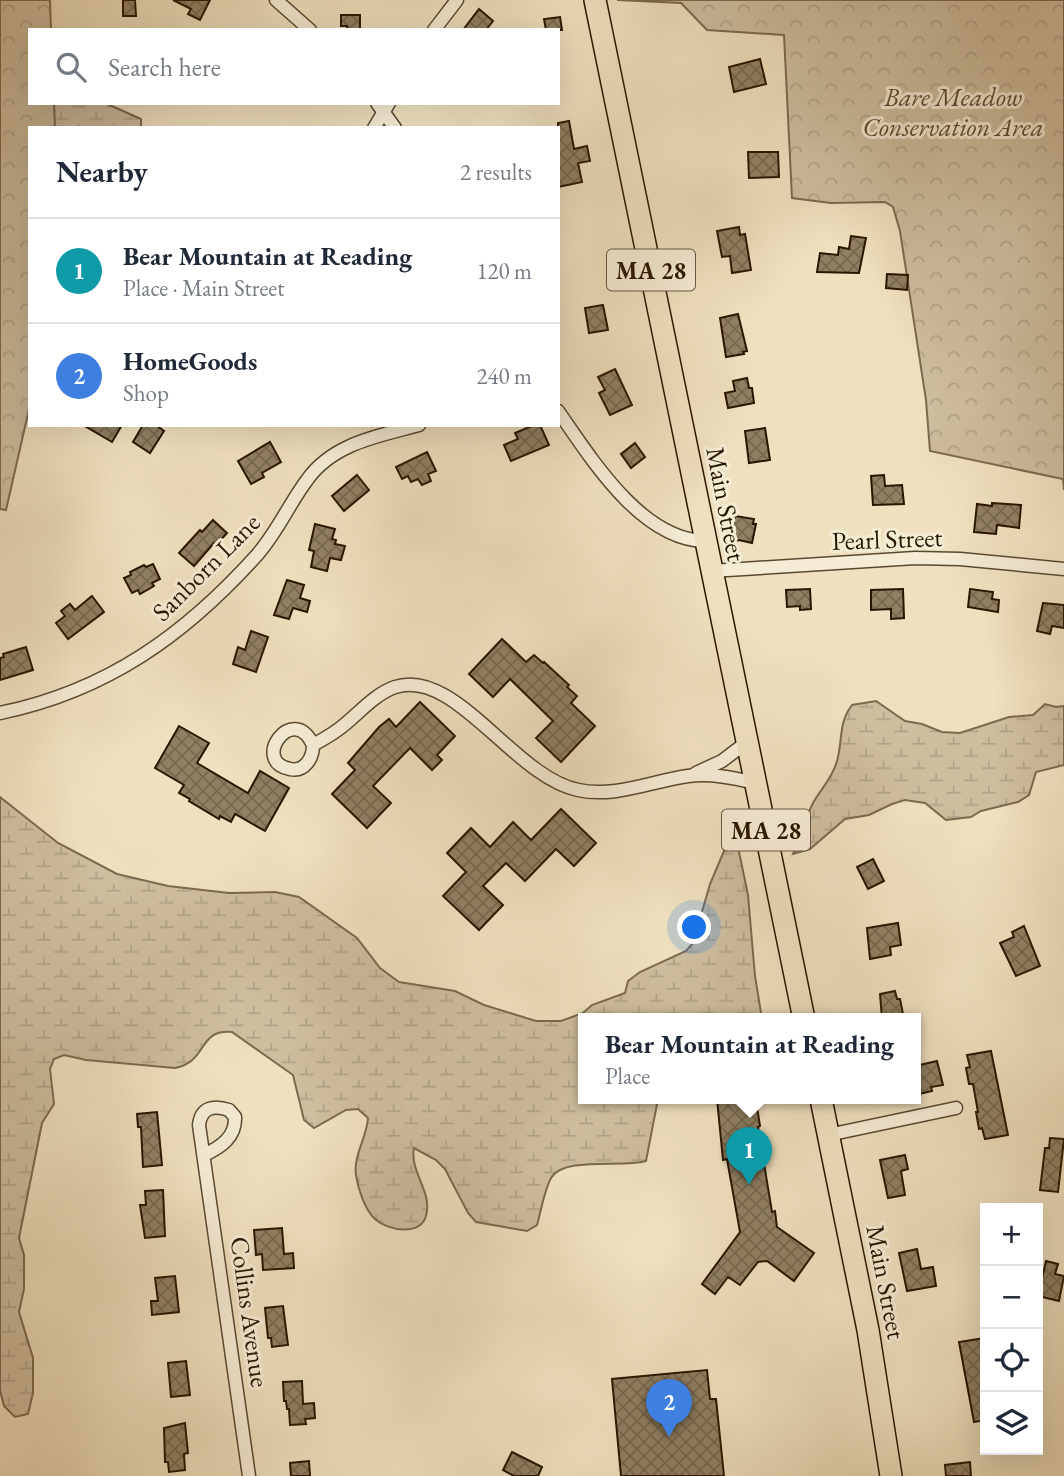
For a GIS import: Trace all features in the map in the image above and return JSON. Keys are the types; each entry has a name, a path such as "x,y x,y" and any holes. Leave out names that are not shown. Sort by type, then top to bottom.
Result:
{"main road":[{"name":"Main Street","path":"595,0 803,1013"},
{"name":"Main Street","path":"822,1104 868,1330 891,1476"}],"street":[{"path":"276,0 308,28"},
{"path":"436,28 457,0"},
{"path":"375,126 384,107"},
{"path":"384,107 394,126"},
{"path":"560,414 603,474 644,515 676,536 705,541"},
{"name":"Sanborn Lane","path":"0,713 81,688 119,672 149,653 191,621 244,569 277,531 309,477 327,459 351,445 412,427"},
{"name":"Pearl Street","path":"711,571 915,558 960,559 1064,569"},
{"path":"313,745 391,689 418,684 443,693 528,766 559,785 585,792 605,792 689,776 725,776 756,783"},
{"path":"689,776 722,761 747,742"},
{"path":"828,1135 956,1108"},
{"name":"Collins Avenue","path":"204,1155 249,1476"}],"green space":[{"path":"0,0 50,0 51,28 28,28 28,105 54,105 55,126 28,126 28,414 6,510 0,509"},
{"name":"Bare Meadow Conservation Area","path":"617,0 1064,0 1064,490 1063,479 930,451 926,400 900,231 893,207 885,202 831,203 792,198 784,35 707,30 681,3"},
{"path":"30,105 110,105 141,119 141,126 30,126"},
{"path":"876,701 905,721 942,732 960,733 1009,717 1033,715 1045,704 1064,706 1064,765 1036,772 1029,795 1018,802 981,811 971,817 946,820 925,803 905,800 869,815 845,819 810,849 793,854 807,815 835,767 848,712 852,705"},
{"path":"0,797 58,843 117,874 168,886 229,893 275,892 299,897 357,938 380,968 399,982 455,991 484,1005 536,1021 561,1021 578,1015 578,1104 657,1104 646,1161 581,1165 558,1171 549,1183 537,1225 527,1231 476,1222 468,1213 445,1169 436,1160 414,1148 413,1157 426,1198 426,1216 417,1227 403,1230 375,1219 360,1193 356,1161 368,1118 358,1109 346,1110 314,1128 304,1120 293,1075 232,1032 213,1035 193,1059 175,1068 86,1060 64,1055 54,1059 50,1069 54,1104 42,1123 19,1238 24,1255 24,1289 19,1312 33,1358 33,1393 28,1414 15,1417 4,1406 0,1390"},
{"path":"723,828 734,828 748,895 761,1013 583,1013 592,1005 625,993 628,981 640,972 686,951 693,943 710,884 724,851"}],"building":[{"path":"123,0 135,0 136,16 123,16"},
{"path":"173,0 210,0 200,20 188,14 191,9"},
{"path":"479,9 493,21 488,28 465,28"},
{"path":"341,15 360,15 360,28 341,26"},
{"path":"560,17 562,30 546,28 544,19"},
{"path":"760,59 766,84 734,92 729,67"},
{"path":"569,121 574,149 587,146 590,161 578,163 582,182 560,187 558,123"},
{"path":"748,152 778,152 779,177 749,178"},
{"path":"739,227 740,235 745,234 751,270 732,273 730,256 722,257 717,231"},
{"path":"851,236 866,238 859,273 817,272 820,253 838,255 839,247 849,249"},
{"path":"887,274 908,275 907,290 886,288"},
{"path":"603,305 608,330 589,333 585,308"},
{"path":"738,314 747,351 726,357 720,318"},
{"path":"615,369 632,405 610,415 599,393 605,390 598,377"},
{"path":"747,378 749,388 752,388 754,403 728,408 725,393 735,391 733,381"},
{"path":"86,427 121,427 112,442"},
{"path":"142,427 159,427 164,431 150,453 133,442"},
{"path":"529,427 541,427 549,445 511,461 504,445 518,439 515,433"},
{"path":"765,428 770,460 749,463 745,431"},
{"path":"270,442 281,462 262,473 264,477 251,484 238,461"},
{"path":"635,443 645,457 631,468 621,454"},
{"path":"427,452 436,471 428,474 431,481 422,485 418,479 411,482 408,476 402,479 396,467"},
{"path":"357,475 369,490 344,511 332,496"},
{"path":"884,475 885,486 902,485 904,504 873,505 871,476"},
{"path":"992,503 1021,505 1019,528 997,525 996,534 974,532 977,504 992,506"},
{"path":"735,516 754,519 753,524 756,524 752,543 739,540 733,542 731,535"},
{"path":"213,520 227,533 216,545 214,543 194,566 179,553"},
{"path":"315,524 335,529 332,539 336,540 335,544 345,546 341,560 330,558 327,571 311,567 314,551 309,550"},
{"path":"153,564 160,579 140,594 138,590 132,593 124,578 144,565 146,567"},
{"path":"287,580 304,585 300,598 310,601 307,612 293,608 289,619 274,615"},
{"path":"810,589 811,609 787,607 786,590"},
{"path":"903,589 904,618 891,619 891,609 871,610 871,590"},
{"path":"970,589 993,592 992,599 999,600 998,612 968,607"},
{"path":"92,596 104,612 68,639 56,623 65,616 61,611 70,604 75,610"},
{"path":"1043,603 1064,605 1064,628 1052,626 1050,634 1037,631"},
{"path":"251,631 268,637 256,672 233,664 238,647 245,650"},
{"path":"502,639 526,662 534,655 569,685 567,687 577,696 571,703 595,726 561,762 536,738 553,721 510,679 493,697 469,674"},
{"path":"26,647 33,670 0,680 0,658 4,657 3,654"},
{"path":"420,702 455,736 437,755 442,760 432,770 410,748 373,786 391,803 367,828 332,794 355,770 348,763 379,727 389,719 396,727"},
{"path":"179,726 209,743 197,763 248,793 260,771 289,788 265,831 235,814 231,822 220,816 219,819 179,793 184,785 155,768"},
{"path":"561,809 596,843 574,866 556,849 525,881 506,863 483,886 503,905 479,930 443,896 466,872 447,853 471,828 490,847 513,822 531,840"},
{"path":"873,859 884,881 868,889 857,867"},
{"path":"898,923 901,945 890,947 891,955 870,959 867,928"},
{"path":"1024,926 1040,966 1016,976 1000,943 1014,937 1012,932"},
{"path":"895,991 903,1013 882,1013 880,994"},
{"path":"991,1051 1008,1135 985,1139 982,1128 979,1129 973,1084 969,1084 966,1068 970,1067 967,1055"},
{"path":"937,1061 943,1085 931,1087 932,1091 921,1094 921,1065"},
{"path":"717,1104 754,1104 757,1107 772,1212 775,1211 777,1227 814,1253 794,1281 767,1261 758,1262 740,1285 728,1277 715,1294 702,1284 740,1232 727,1159 723,1160"},
{"path":"157,1112 162,1165 143,1167 141,1127 138,1127 137,1114"},
{"path":"1050,1138 1064,1139 1058,1192 1040,1190 1045,1148 1049,1148"},
{"path":"905,1155 908,1169 901,1171 905,1195 888,1198 880,1160"},
{"path":"163,1190 165,1236 145,1238 140,1205 146,1205 145,1191"},
{"path":"282,1228 284,1254 293,1253 294,1268 263,1270 262,1254 256,1255 254,1230"},
{"path":"917,1249 921,1269 933,1267 936,1286 907,1291 899,1253"},
{"path":"1046,1261 1058,1264 1055,1274 1064,1276 1059,1301 1043,1297"},
{"path":"175,1276 179,1312 152,1315 151,1301 158,1301 155,1278"},
{"path":"283,1306 288,1345 272,1347 271,1338 268,1338 265,1308"},
{"path":"980,1339 980,1421 974,1422 959,1342"},
{"path":"186,1361 190,1395 171,1397 168,1363"},
{"path":"707,1370 710,1399 716,1399 724,1476 621,1476 612,1379"},
{"path":"302,1381 303,1404 314,1403 315,1418 305,1419 306,1424 290,1425 283,1382"},
{"path":"185,1423 188,1453 184,1454 185,1470 169,1472 168,1462 165,1462 164,1428"},
{"path":"512,1452 542,1467 538,1476 514,1476 503,1470"},
{"path":"309,1461 310,1476 291,1476 290,1463"},
{"path":"970,1462 971,1476 946,1476 945,1465"}],"place":[{"name":"Bear Mountain at Reading","path":"749,1185"},
{"name":"HomeGoods","path":"669,1437"}]}
